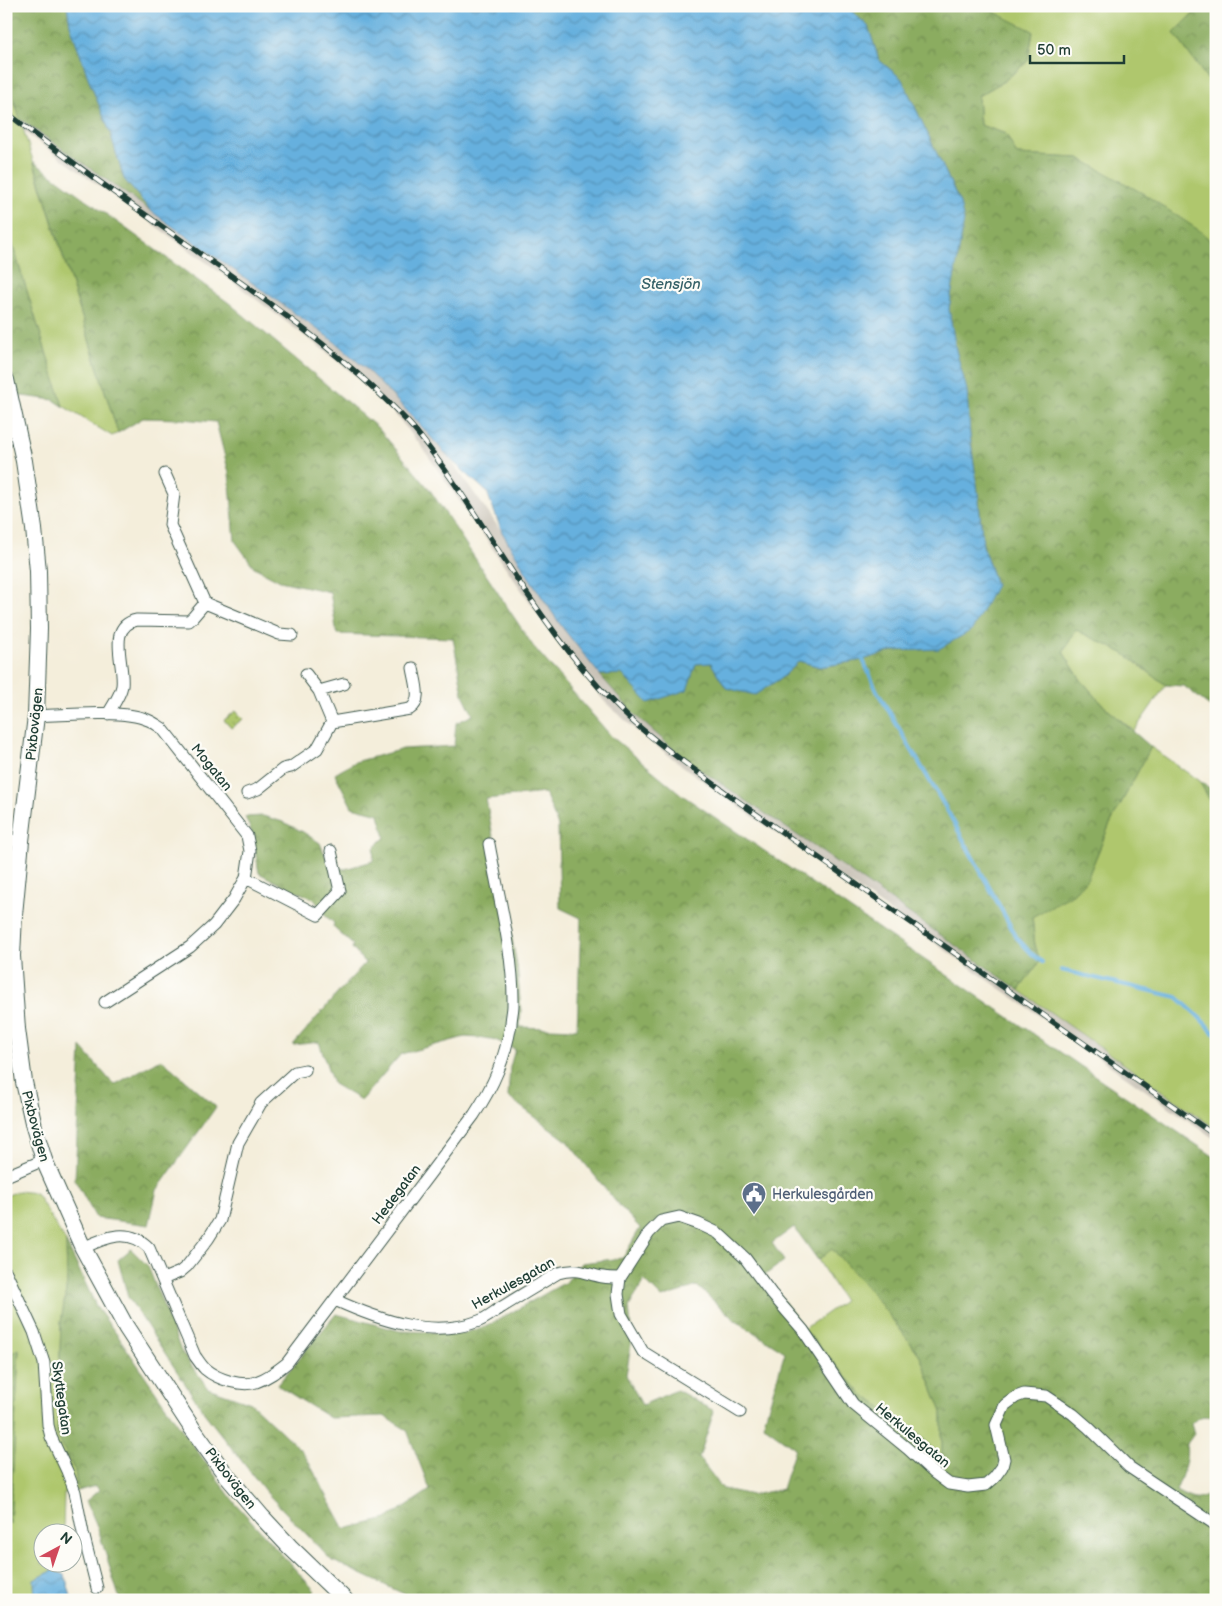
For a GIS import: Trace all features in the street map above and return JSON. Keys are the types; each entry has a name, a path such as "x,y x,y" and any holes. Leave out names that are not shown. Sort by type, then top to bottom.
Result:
{"street":[{"name":"Pixbovägen","path":"6,380 24,461 34,530 39,628 36,716 14,840 12,956 16,1029 24,1082 32,1118 44,1160 83,1248 126,1327 192,1428 226,1475 262,1518 345,1600"},
{"path":"165,474 174,494 170,526 205,603 279,634 292,635"},
{"path":"108,714 122,687 119,636 123,627 137,620 188,621 194,618 205,603"},
{"path":"306,674 319,691 332,722 410,709 416,705 418,699 413,668"},
{"path":"319,691 344,684"},
{"name":"Mogatan","path":"36,716 129,715 147,720 162,728 246,836 250,851 246,878 234,899 214,925 197,942 105,1002"},
{"name":"Mogatan","path":"247,793 258,790 283,769 291,767 317,749 332,722"},
{"name":"Hedegatan","path":"83,1248 107,1236 133,1236 142,1240 149,1248 195,1356 210,1372 234,1382 257,1382 287,1364 474,1115 499,1071 508,1042 513,1006 511,965 489,844"},
{"path":"246,878 318,915 340,891 331,851"},
{"path":"163,1279 180,1272 187,1266 220,1220 238,1143 261,1102 295,1072 305,1070"},
{"path":"6,1176 44,1160"},
{"name":"Herkulesgatan","path":"335,1300 369,1314 396,1322 429,1328 456,1327 481,1320 558,1273 568,1270 620,1278 648,1233 661,1220 679,1218 699,1224 718,1234 745,1258 771,1293 803,1330 853,1404 949,1484 968,1487 986,1485 994,1478 1002,1467 1004,1459 996,1425 1004,1405 1024,1394 1046,1396 1081,1420 1129,1467 1216,1526"},
{"name":"Skyttegatan","path":"6,1272 34,1332 44,1363 50,1437 75,1492 83,1533 98,1588"},
{"path":"620,1278 618,1294 621,1314 643,1352 740,1412"}],"shaded area":[{"path":"6,108 334,342 367,370 415,419 450,459 502,532 562,627 600,675 634,714 686,760 812,845 1216,1129 1216,1140 735,804 637,731 605,702 571,661 419,443 394,413 360,379 221,273 30,136 6,117"}],"green space":[{"path":"6,6 67,6 70,25 90,83 110,132 124,179 151,211 20,119 6,74"},
{"path":"846,6 993,6 994,12 1033,31 1028,61 1004,81 978,96 980,125 1006,134 1017,155 1079,158 1144,194 1203,233 1216,248 1216,711 1184,686 1166,685 1123,653 1076,630 1063,652 1081,680 1105,707 1151,747 1109,826 1087,879 1073,894 1032,917 1035,946 1040,961 1019,990 812,845 686,760 634,714 600,675 711,663 726,688 784,676 799,661 820,667 863,660 892,651 939,649 996,585 983,546 970,435 949,309 954,277 960,203 902,79 879,60 868,26"},
{"path":"993,6 1202,6 1174,33 1216,91 1216,248 1203,233 1079,158 1016,155 1006,134 980,125 978,96 1004,81 1028,61 1033,32 994,12"},
{"path":"1201,6 1216,6 1216,91 1174,33"},
{"path":"6,74 118,433 112,436 63,406 6,224"},
{"path":"34,162 229,303 378,428 430,490 533,646 611,736 682,795 1216,1158 1216,1423 1212,1417 1202,1416 1191,1424 1194,1434 1186,1445 1185,1462 1176,1491 1197,1499 1205,1496 1216,1487 1216,1600 417,1600 331,1560 266,1492 205,1414 128,1297 118,1260 131,1249 148,1266 181,1351 208,1388 251,1403 303,1452 345,1529 387,1519 430,1490 407,1430 384,1416 330,1418 277,1385 336,1314 400,1331 464,1333 487,1326 566,1282 581,1263 623,1258 640,1228 616,1202 566,1140 508,1097 510,1067 515,1049 493,1039 465,1037 401,1054 361,1100 333,1084 319,1042 293,1045 365,963 352,948 353,945 333,927 334,923 327,917 314,899 259,873 252,833 245,817 263,816 283,822 303,832 320,843 330,866 345,869 373,861 374,848 385,837 379,814 352,807 335,774 355,762 403,749 454,746 456,723 473,715 463,694 453,638 337,634 330,592 280,581 254,567 235,541 229,473 216,422 143,418 118,433","holes":["545,793 558,826 560,908 581,918 577,1029 520,1027 521,1011 517,966 486,799","794,1227 818,1260 832,1249 872,1293 919,1354 942,1412 942,1457 912,1428 862,1394 804,1329 765,1275 784,1261 772,1243","644,1280 662,1298 697,1286 736,1321 785,1352 763,1425 795,1448 782,1489 752,1495 723,1489 699,1458 714,1411 677,1390 642,1405 626,1375 632,1339 629,1307"]},
{"path":"6,224 63,406 54,400 6,394"},
{"path":"1076,629 1123,653 1166,685 1134,731 1105,707 1081,680 1063,652"},
{"path":"236,711 243,719 231,728 224,720"},
{"path":"1151,747 1199,781 1211,802 1216,804 1216,1129 1019,990 1040,961 1035,946 1032,916 1073,894 1087,879 1109,826"},
{"path":"1199,781 1214,791 1216,790 1216,804 1211,802"},
{"path":"6,786 9,786 11,804 6,817"},
{"path":"81,1047 114,1085 161,1059 216,1107 157,1190 149,1225 96,1218 75,1180"},
{"path":"18,1191 36,1193 66,1242 67,1283 61,1323 57,1435 75,1471 78,1491 64,1493 63,1524 32,1524 32,1574 46,1574 34,1580 35,1600 8,1600 6,1520 10,1524 19,1350 6,1356 6,1196"},
{"path":"66,1242 97,1308 175,1420 235,1503 315,1591 306,1600 120,1600 97,1526 86,1501 99,1490 95,1486 78,1491 75,1471 57,1435 61,1323 67,1283"},
{"path":"832,1249 872,1293 919,1354 942,1412 942,1457 912,1428 862,1394 804,1329 844,1301 818,1260"},
{"path":"19,1349 10,1524 6,1520 6,1356"},
{"path":"7,1539 8,1600 6,1600"}],"water":[{"name":"Stensjön","path":"67,6 846,6 868,26 879,60 902,79 960,203 964,221 949,309 956,350 967,390 970,435 983,546 996,585 972,630 939,649 892,651 863,660 820,667 799,661 784,676 755,695 726,688 711,663 696,664 687,690 648,703 622,674 600,675 562,627 530,579 502,532 487,492 450,459 415,419 367,370 335,342 151,211 124,179 110,132 90,83 70,25"},
{"path":"46,1574 65,1575 72,1600 35,1600 34,1580"}],"waterway":[{"path":"863,660 877,691 947,810 1017,938 1042,962"},
{"path":"1061,970 1177,997 1216,1035"}],"railway":[{"path":"6,112 282,313 334,353 383,397 413,427 431,451 455,484 523,588 566,648 607,696 629,718 678,758 729,795 1216,1136"}],"place":[{"name":"Herkulesgården","path":"754,1215"}]}
